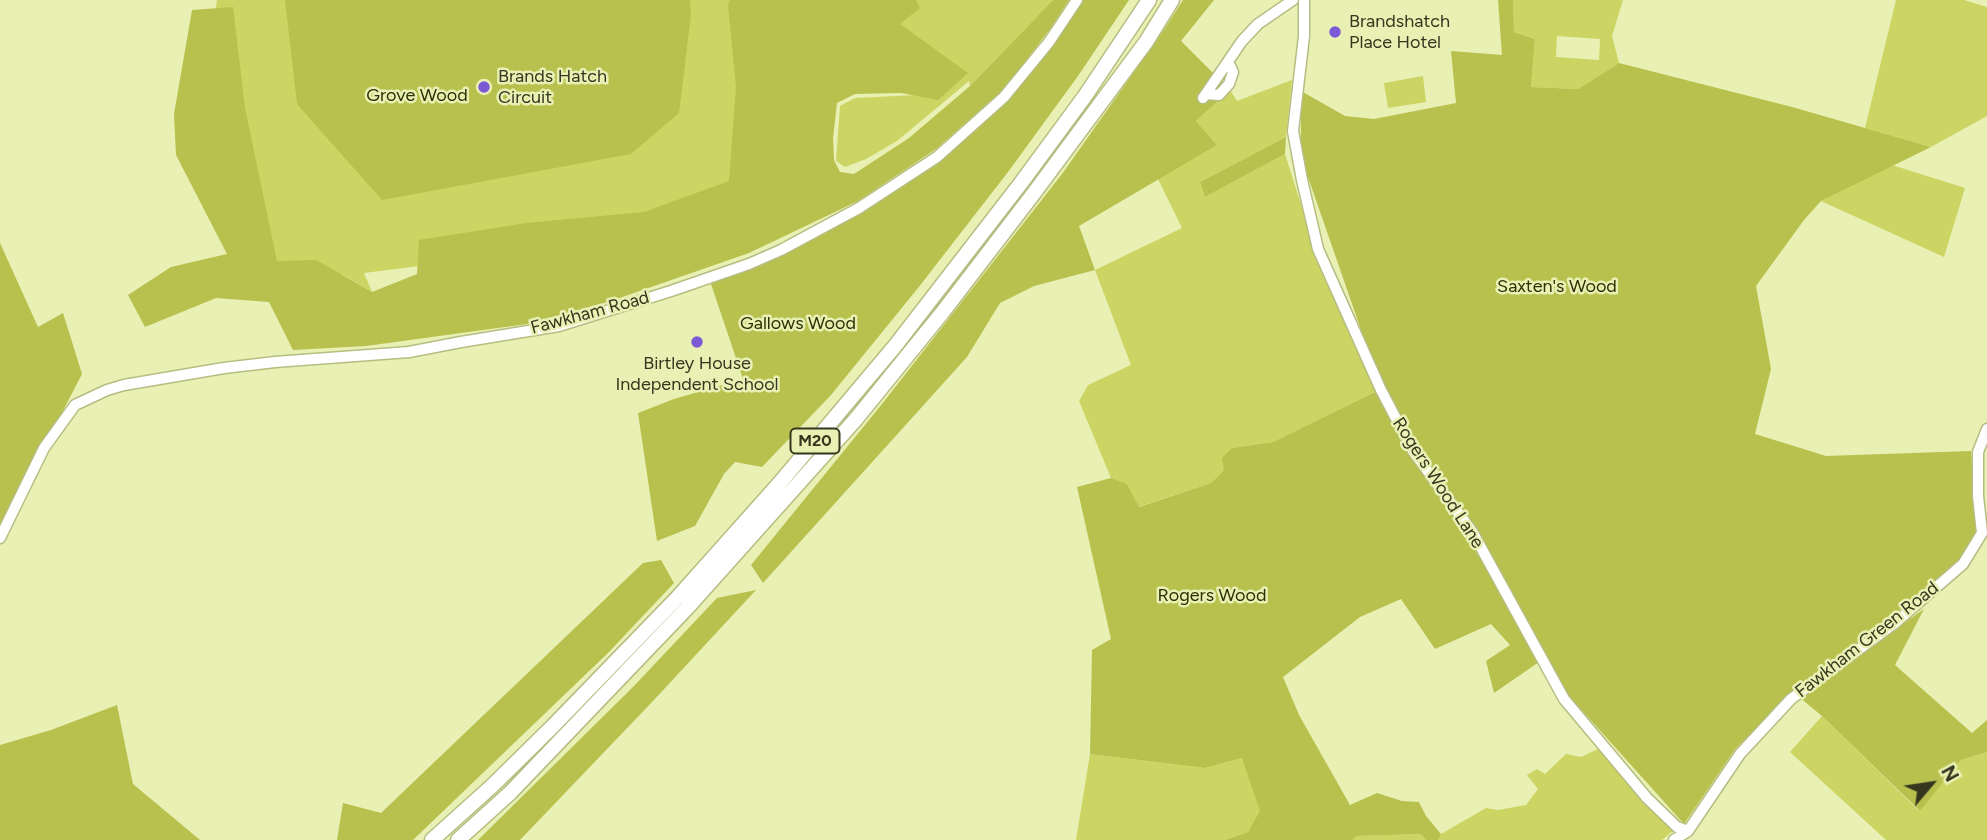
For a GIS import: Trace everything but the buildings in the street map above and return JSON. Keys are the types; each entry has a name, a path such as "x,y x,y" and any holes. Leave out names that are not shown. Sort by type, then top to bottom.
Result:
{"highway":[{"name":"M20","path":"432,840 553,726 679,596 778,485 895,346 1021,183 1085,96 1149,0"},
{"name":"M20","path":"458,840 510,793 687,608 856,419 1034,193 1146,42 1172,0"}],"street":[{"name":"Fawkham Road","path":"0,538 44,448 75,405 107,390 224,368 409,352 559,326 684,287 781,250 859,208 937,157 1004,97 1049,42 1077,0"},
{"name":"Rogers Wood Lane","path":"1304,0 1304,36 1293,131 1302,180 1318,249 1381,390 1413,451 1473,533 1564,699 1647,799 1677,827 1691,835"},
{"path":"1205,96 1219,95 1229,84 1233,72 1228,61 1258,24 1291,1 1303,13"},
{"name":"Fawkham Green Road","path":"1691,835 1740,754 1791,699 1895,623 1963,564 1982,533 1978,496 1978,452 1987,429"},
{"path":"1674,840 1691,835"}],"green space":[{"name":"Brands Hatch Circuit","path":"217,0 746,0 750,173 592,244 364,273 372,292 343,275 268,270 214,21"},
{"name":"Grove Wood","path":"285,0 690,0 691,15 679,113 631,154 382,200 297,104"},
{"path":"730,0 916,0 920,8 900,24 968,73 938,100 901,93 855,94 837,103 833,138 834,160 840,172 854,174 909,138 970,86 1053,0 1069,0 1005,88 936,149 858,201 749,253 611,301 527,324 366,346 293,350 269,302 216,298 145,327 128,295 171,267 227,254 176,155 174,114 192,10 233,7 245,108 277,261 316,260 372,292 417,274 419,240 526,223 644,212 729,181 736,87 728,5"},
{"path":"908,0 1053,0 970,86 969,81 897,141 866,159 845,167 836,161 840,106 855,98 937,94 893,21"},
{"name":"Gallows Wood","path":"1083,0 1129,0 1008,172 918,288 831,395 762,467 735,462 724,474 695,526 657,541 638,413 674,399 743,379 711,284 784,255 860,213 939,163 1004,103"},
{"path":"1183,0 1214,0 1181,41 1230,90 1196,121 1217,145 1079,226 1095,270 1034,286 1000,303 967,357 763,583 751,565 882,404 1062,174"},
{"name":"Saxten's Wood","path":"1498,0 1513,0 1514,32 1535,39 1531,87 1578,89 1619,63 1792,107 1931,147 1821,201 1756,286 1771,369 1755,434 1826,456 1971,451 1976,532 1953,569 1807,681 1736,748 1684,824 1569,696 1468,515 1417,451 1394,401 1375,370 1301,157 1301,91 1345,116 1374,119 1456,103 1451,51 1502,55"},
{"path":"1513,0 1623,0 1612,36 1619,63 1578,89 1531,87 1535,39 1514,32","holes":["1557,36 1600,39 1599,60 1556,57"]},
{"path":"1896,0 1964,0 1987,7 1987,116 1931,147 1865,128"},
{"path":"1423,76 1426,102 1388,108 1384,83"},
{"path":"1292,80 1286,137 1200,182 1205,197 1285,154 1321,268 1377,391 1273,442 1232,448 1224,470 1211,483 1138,507 1127,484 1111,478 1079,401 1088,385 1131,365 1095,270 1182,228 1158,179 1217,145 1196,121 1230,90 1237,101"},
{"path":"1286,137 1285,154 1205,197 1200,182"},
{"path":"1892,165 1965,188 1944,257 1821,201"},
{"path":"0,243 38,327 63,313 82,374 0,532"},
{"name":"Rogers Wood","path":"1377,391 1462,527 1539,662 1494,693 1486,661 1510,645 1491,624 1435,649 1401,599 1360,617 1283,677 1299,715 1350,805 1377,793 1402,801 1419,802 1426,816 1441,834 1438,840 1426,840 1421,834 1357,836 1352,840 1225,840 1248,832 1260,811 1242,758 1205,768 1090,754 1092,650 1111,639 1077,487 1111,478 1127,484 1139,507 1211,483 1224,470 1222,458 1232,448 1273,442"},
{"path":"661,560 674,583 609,652 413,840 337,840 343,803 381,813 643,563"},
{"path":"756,590 520,840 478,840 633,687 717,598"},
{"path":"1924,609 1895,665 1972,733 1987,720 1987,752 1961,760 1920,811 1799,697"},
{"path":"117,705 133,784 200,840 0,840 0,745 51,730"},
{"path":"1822,716 1919,811 1961,760 1987,752 1987,840 1886,840 1790,752"},
{"path":"1598,749 1674,830 1662,840 1438,840 1441,834 1486,808 1498,810 1526,805 1538,789 1527,775 1537,769 1545,774 1566,754 1581,757"},
{"path":"1090,754 1205,768 1242,758 1263,811 1248,832 1225,840 1076,840"},
{"path":"1421,834 1426,840 1352,840 1357,836"}],"place":[{"name":"Brandshatch Place Hotel","path":"1335,32"},
{"name":"Brands Hatch Circuit","path":"484,87"},
{"name":"Birtley House Independent School","path":"697,342"}]}
